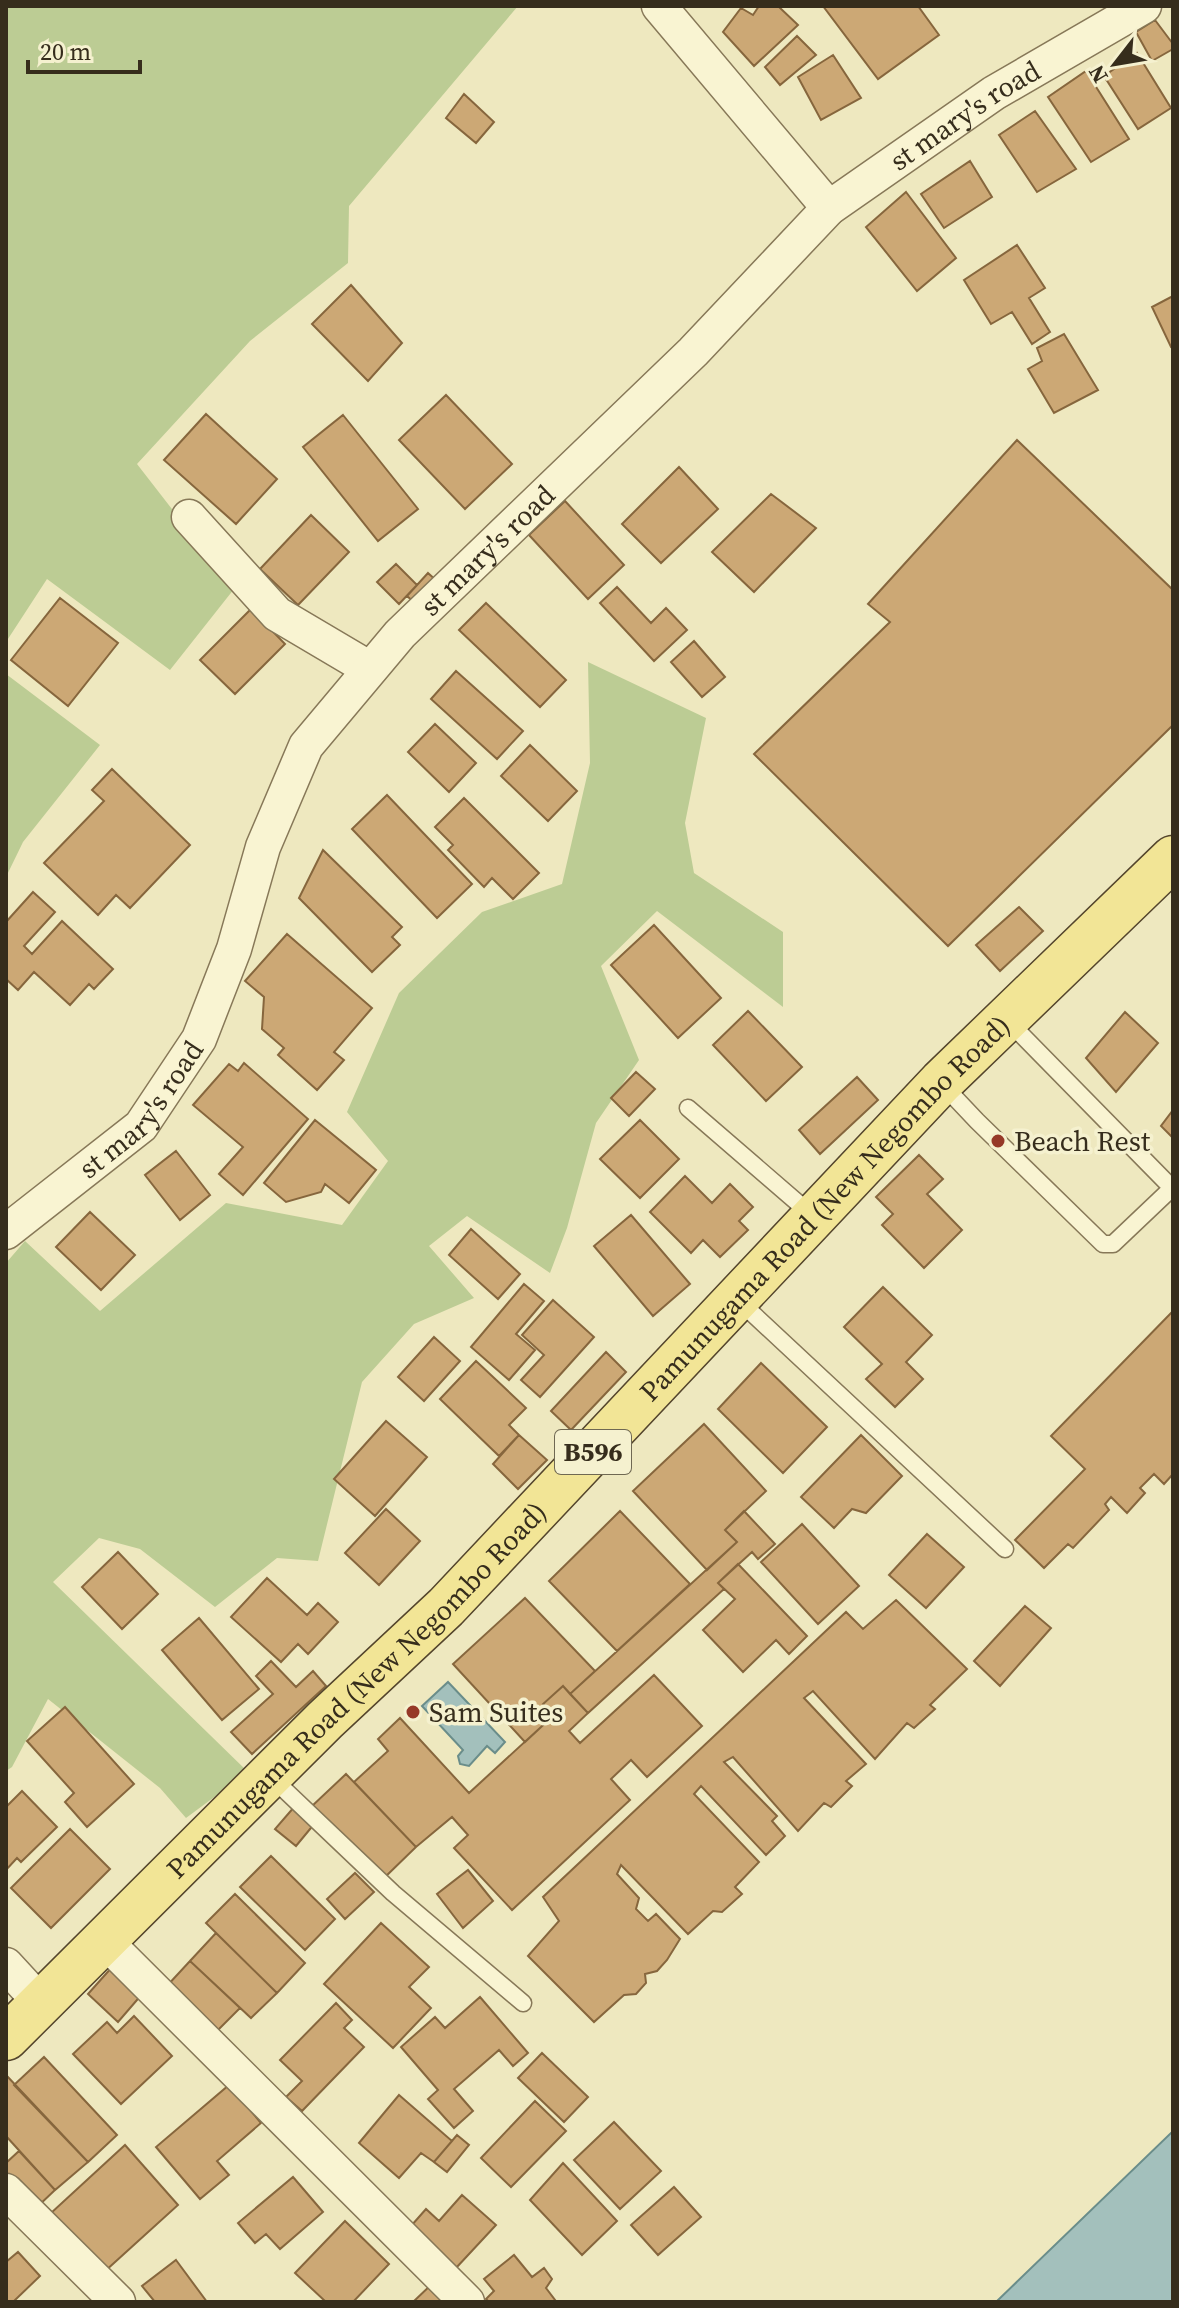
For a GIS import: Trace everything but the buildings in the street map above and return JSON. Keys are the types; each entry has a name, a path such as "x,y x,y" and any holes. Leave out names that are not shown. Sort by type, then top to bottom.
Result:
{"main road":[{"name":"Pamunugama Road (New Negombo Road)","path":"6,2038 325,1720 446,1607 941,1082 1173,858"}],"street":[{"path":"659,6 829,208"},
{"name":"st mary's road","path":"6,1232 141,1126 199,1039 234,949 263,847 306,746 400,634 693,352 829,208 994,93 1144,6"},
{"path":"189,517 277,614 370,669"},
{"path":"104,1940 467,2302"},
{"path":"6,1965 41,2003"},
{"path":"6,2191 118,2302"}],"lane":[{"path":"941,1082 1103,1244 1113,1244 1172,1189 1006,1019"},
{"path":"688,1108 814,1217"},
{"path":"737,1299 1005,1549"},
{"path":"269,1775 393,1893 523,2003"}],"green space":[{"path":"6,6 518,6 349,206 348,263 250,341 137,464 234,589 170,670 47,579 6,642"},
{"path":"588,662 706,718 685,823 694,873 783,932 783,1007 657,911 601,966 639,1060 596,1123 567,1228 550,1273 467,1216 429,1246 474,1298 414,1324 362,1382 318,1561 277,1558 215,1607 140,1549 99,1538 53,1582 248,1772 186,1818 160,1788 48,1699 12,1767 6,1771 6,1263 25,1241 100,1311 226,1203 342,1225 388,1161 347,1112 399,993 482,912 562,884 590,763"},
{"path":"6,674 100,745 23,842 6,877"}],"water":[{"path":"448,1682 505,1742 495,1753 487,1746 469,1766 460,1764 458,1756 463,1750 422,1706"},
{"path":"1173,2131 1173,2302 996,2302"}],"place":[{"name":"Beach Rest","path":"998,1141"},
{"name":"Sam Suites","path":"413,1712"}]}
